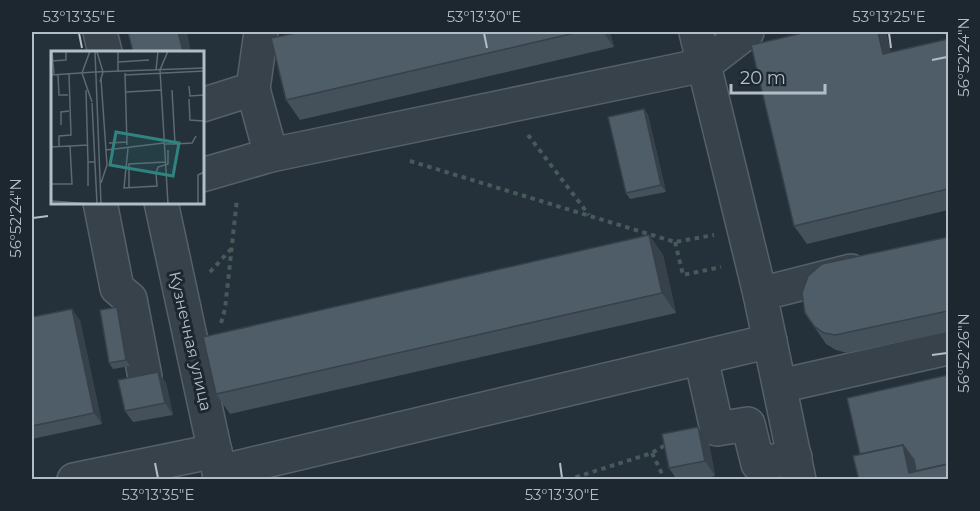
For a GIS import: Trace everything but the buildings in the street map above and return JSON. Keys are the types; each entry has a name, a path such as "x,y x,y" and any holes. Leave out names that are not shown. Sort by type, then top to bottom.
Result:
{"street":[{"path":"100,32 105,51"},
{"path":"256,159 253,89 261,32"},
{"path":"696,32 760,294 797,468 758,464 748,424 717,429 701,358"},
{"path":"204,174 256,159 704,65 747,32"},
{"path":"204,104 253,89"},
{"path":"100,204 117,288 130,299 145,377"},
{"name":"Кузнечная улица","path":"161,204 218,468"},
{"path":"760,294 882,263"},
{"path":"74,480 218,468 770,341"},
{"path":"780,386 948,348"}],"path":[{"path":"507,106 590,216"},
{"path":"198,368 216,340 225,309 256,159"},
{"path":"409,160 675,242 748,245"},
{"path":"675,242 683,275 748,245"},
{"path":"567,480 652,453 673,441"},
{"path":"652,453 665,480"}]}
